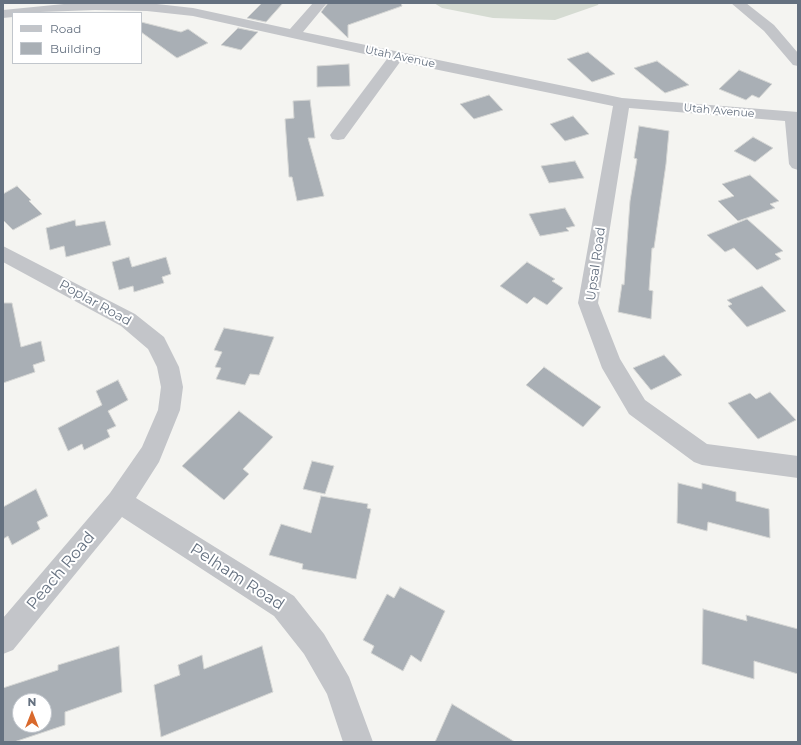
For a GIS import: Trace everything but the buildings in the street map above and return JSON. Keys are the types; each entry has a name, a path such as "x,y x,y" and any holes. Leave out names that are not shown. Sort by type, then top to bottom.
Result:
{"street":[{"path":"294,33 320,3"},
{"path":"738,3 776,35 798,62"},
{"name":"Utah Avenue","path":"25,12 79,7 147,7 202,14 294,33 396,57 622,103 796,117"},
{"path":"338,135 396,57"},
{"name":"Upsal Road","path":"622,103 588,303 610,362 637,407 702,454 798,467"},
{"path":"796,117 798,164"},
{"name":"Poplar Road","path":"3,253 128,320 156,343 168,366 172,387 169,410 151,454 119,501"},
{"name":"Peach Road","path":"3,640 119,501"},
{"name":"Pelham Road","path":"119,501 284,606 314,644 339,687 358,742"}],"shaded area":[{"path":"434,3 599,3 598,5 555,20 493,18 442,8"}]}
